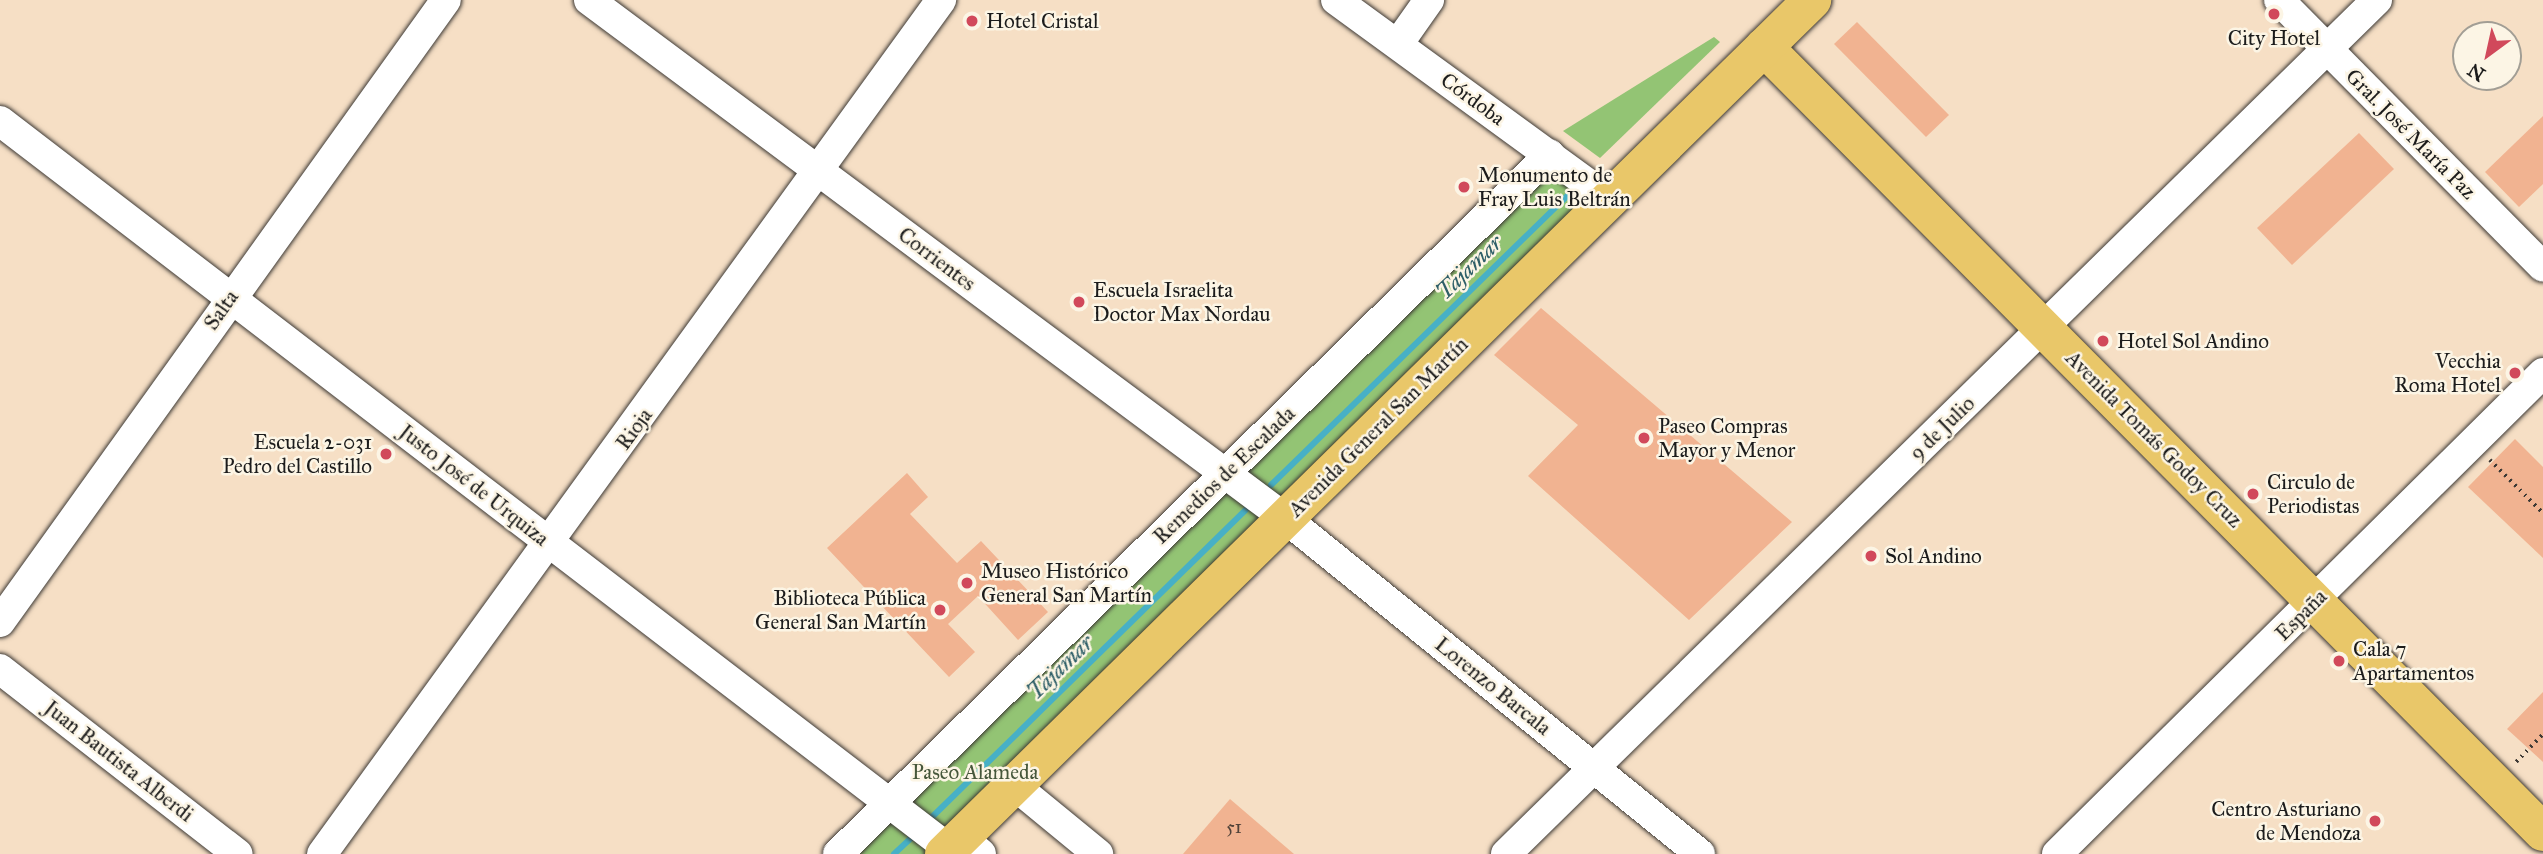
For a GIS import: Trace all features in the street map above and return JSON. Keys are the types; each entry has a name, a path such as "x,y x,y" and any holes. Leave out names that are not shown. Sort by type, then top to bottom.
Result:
{"main road":[{"name":"Avenida General San Martín","path":"959,849 1014,785 1812,0"},
{"name":"Avenida Tomás Godoy Cruz","path":"1764,47 2543,832"}],"street":[{"name":"Salta","path":"0,622 230,296 446,0"},
{"name":"Corrientes","path":"589,0 1285,518"},
{"name":"Rioja","path":"322,854 551,544 941,0"},
{"name":"Córdoba","path":"1336,0 1609,199"},
{"path":"1398,44 1429,0"},
{"name":"Gral. José María Paz","path":"2279,0 2543,267"},
{"name":"9 de Julio","path":"1506,854 2377,0"},
{"name":"Justo José de Urquiza","path":"0,121 890,803 959,849"},
{"name":"Remedios de Escalada","path":"838,854 1550,155"},
{"name":"España","path":"2057,854 2315,602 2543,373"},
{"name":"Lorenzo Barcala","path":"1285,518 1700,854"},
{"name":"Juan Bautista Alberdi","path":"0,669 238,854"},
{"path":"1014,785 1098,854"}],"path":[{"path":"2472,444 2543,513"},
{"path":"2495,783 2543,734"}],"green space":[{"path":"1714,37 1720,42 1600,158 1563,131"},
{"name":"Paseo Alameda","path":"1550,155 1609,199 944,854 838,854"}],"building":[{"path":"1857,22 1949,115 1926,137 1834,44"},
{"path":"2543,116 2543,184 2519,207 2485,172"},
{"path":"2359,133 2394,169 2292,265 2257,228"},
{"path":"1541,308 1792,522 1689,620 1528,476 1578,425 1494,355"},
{"path":"2515,439 2543,467 2543,558 2468,487"},
{"path":"907,473 928,497 910,514 957,563 981,541 1048,612 1018,640 978,596 948,624 975,652 949,677 827,548"},
{"path":"2543,692 2543,762 2507,729"},
{"path":"1230,799 1294,854 1183,854"}],"waterway":[{"name":"Tajamar","path":"1271,485 1571,192"},
{"name":"Tajamar","path":"930,819 1246,510"},
{"name":"Tajamar","path":"894,854 913,836"}],"place":[{"name":"City Hotel","path":"2274,14"},
{"name":"Hotel Cristal","path":"972,21"},
{"name":"Monumento de Fray Luis Beltrán","path":"1464,187"},
{"name":"Escuela Israelita Doctor Max Nordau","path":"1079,302"},
{"name":"Hotel Sol Andino","path":"2103,341"},
{"name":"Vecchia Roma Hotel","path":"2515,373"},
{"name":"Paseo Compras Mayor y Menor","path":"1644,438"},
{"name":"Escuela 2-031 Pedro del Castillo","path":"386,454"},
{"name":"Circulo de Periodistas","path":"2253,494"},
{"name":"Sol Andino","path":"1871,556"},
{"name":"Museo Histórico General San Martín","path":"967,583"},
{"name":"Biblioteca Pública General San Martín","path":"940,610"},
{"name":"Cala 7 Apartamentos","path":"2339,661"},
{"name":"Centro Asturiano de Mendoza","path":"2375,821"}]}
